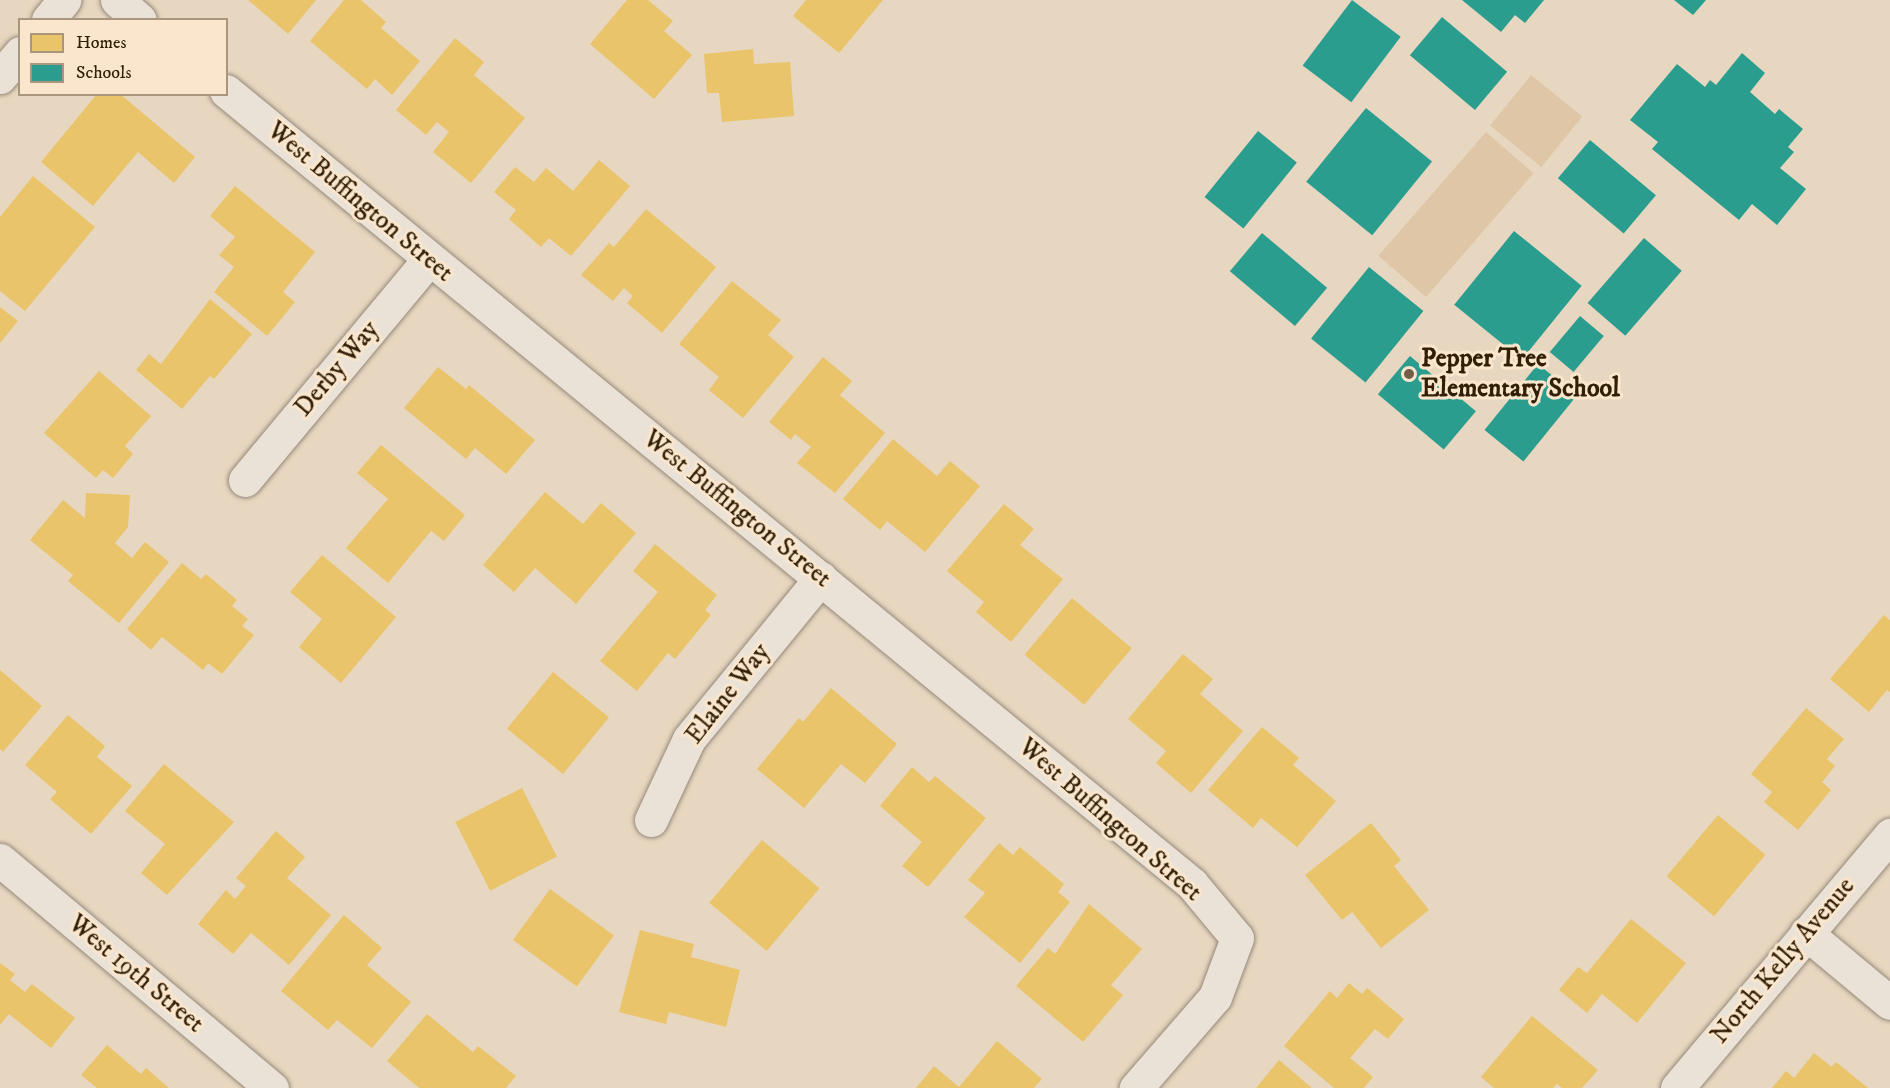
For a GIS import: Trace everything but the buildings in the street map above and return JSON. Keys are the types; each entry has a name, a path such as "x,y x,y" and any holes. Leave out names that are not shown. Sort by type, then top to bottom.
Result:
{"street":[{"path":"50,18 64,0"},
{"path":"117,0 138,18"},
{"path":"0,77 18,55"},
{"name":"West Buffington Street","path":"228,93 1192,884 1237,938 1215,997 1136,1088"},
{"name":"Derby Way","path":"244,480 429,259"},
{"name":"Elaine Way","path":"651,820 689,739 821,578"},
{"name":"North Kelly Avenue","path":"1677,1088 1890,835"},
{"name":"West 19th Street","path":"0,860 272,1088"},
{"path":"1806,933 1890,1004"}],"shaded area":[{"path":"1531,75 1582,117 1541,167 1490,126"},
{"path":"1486,132 1534,173 1426,297 1378,256"}],"place":[{"name":"Pepper Tree Elementary School","path":"1409,374"}]}
